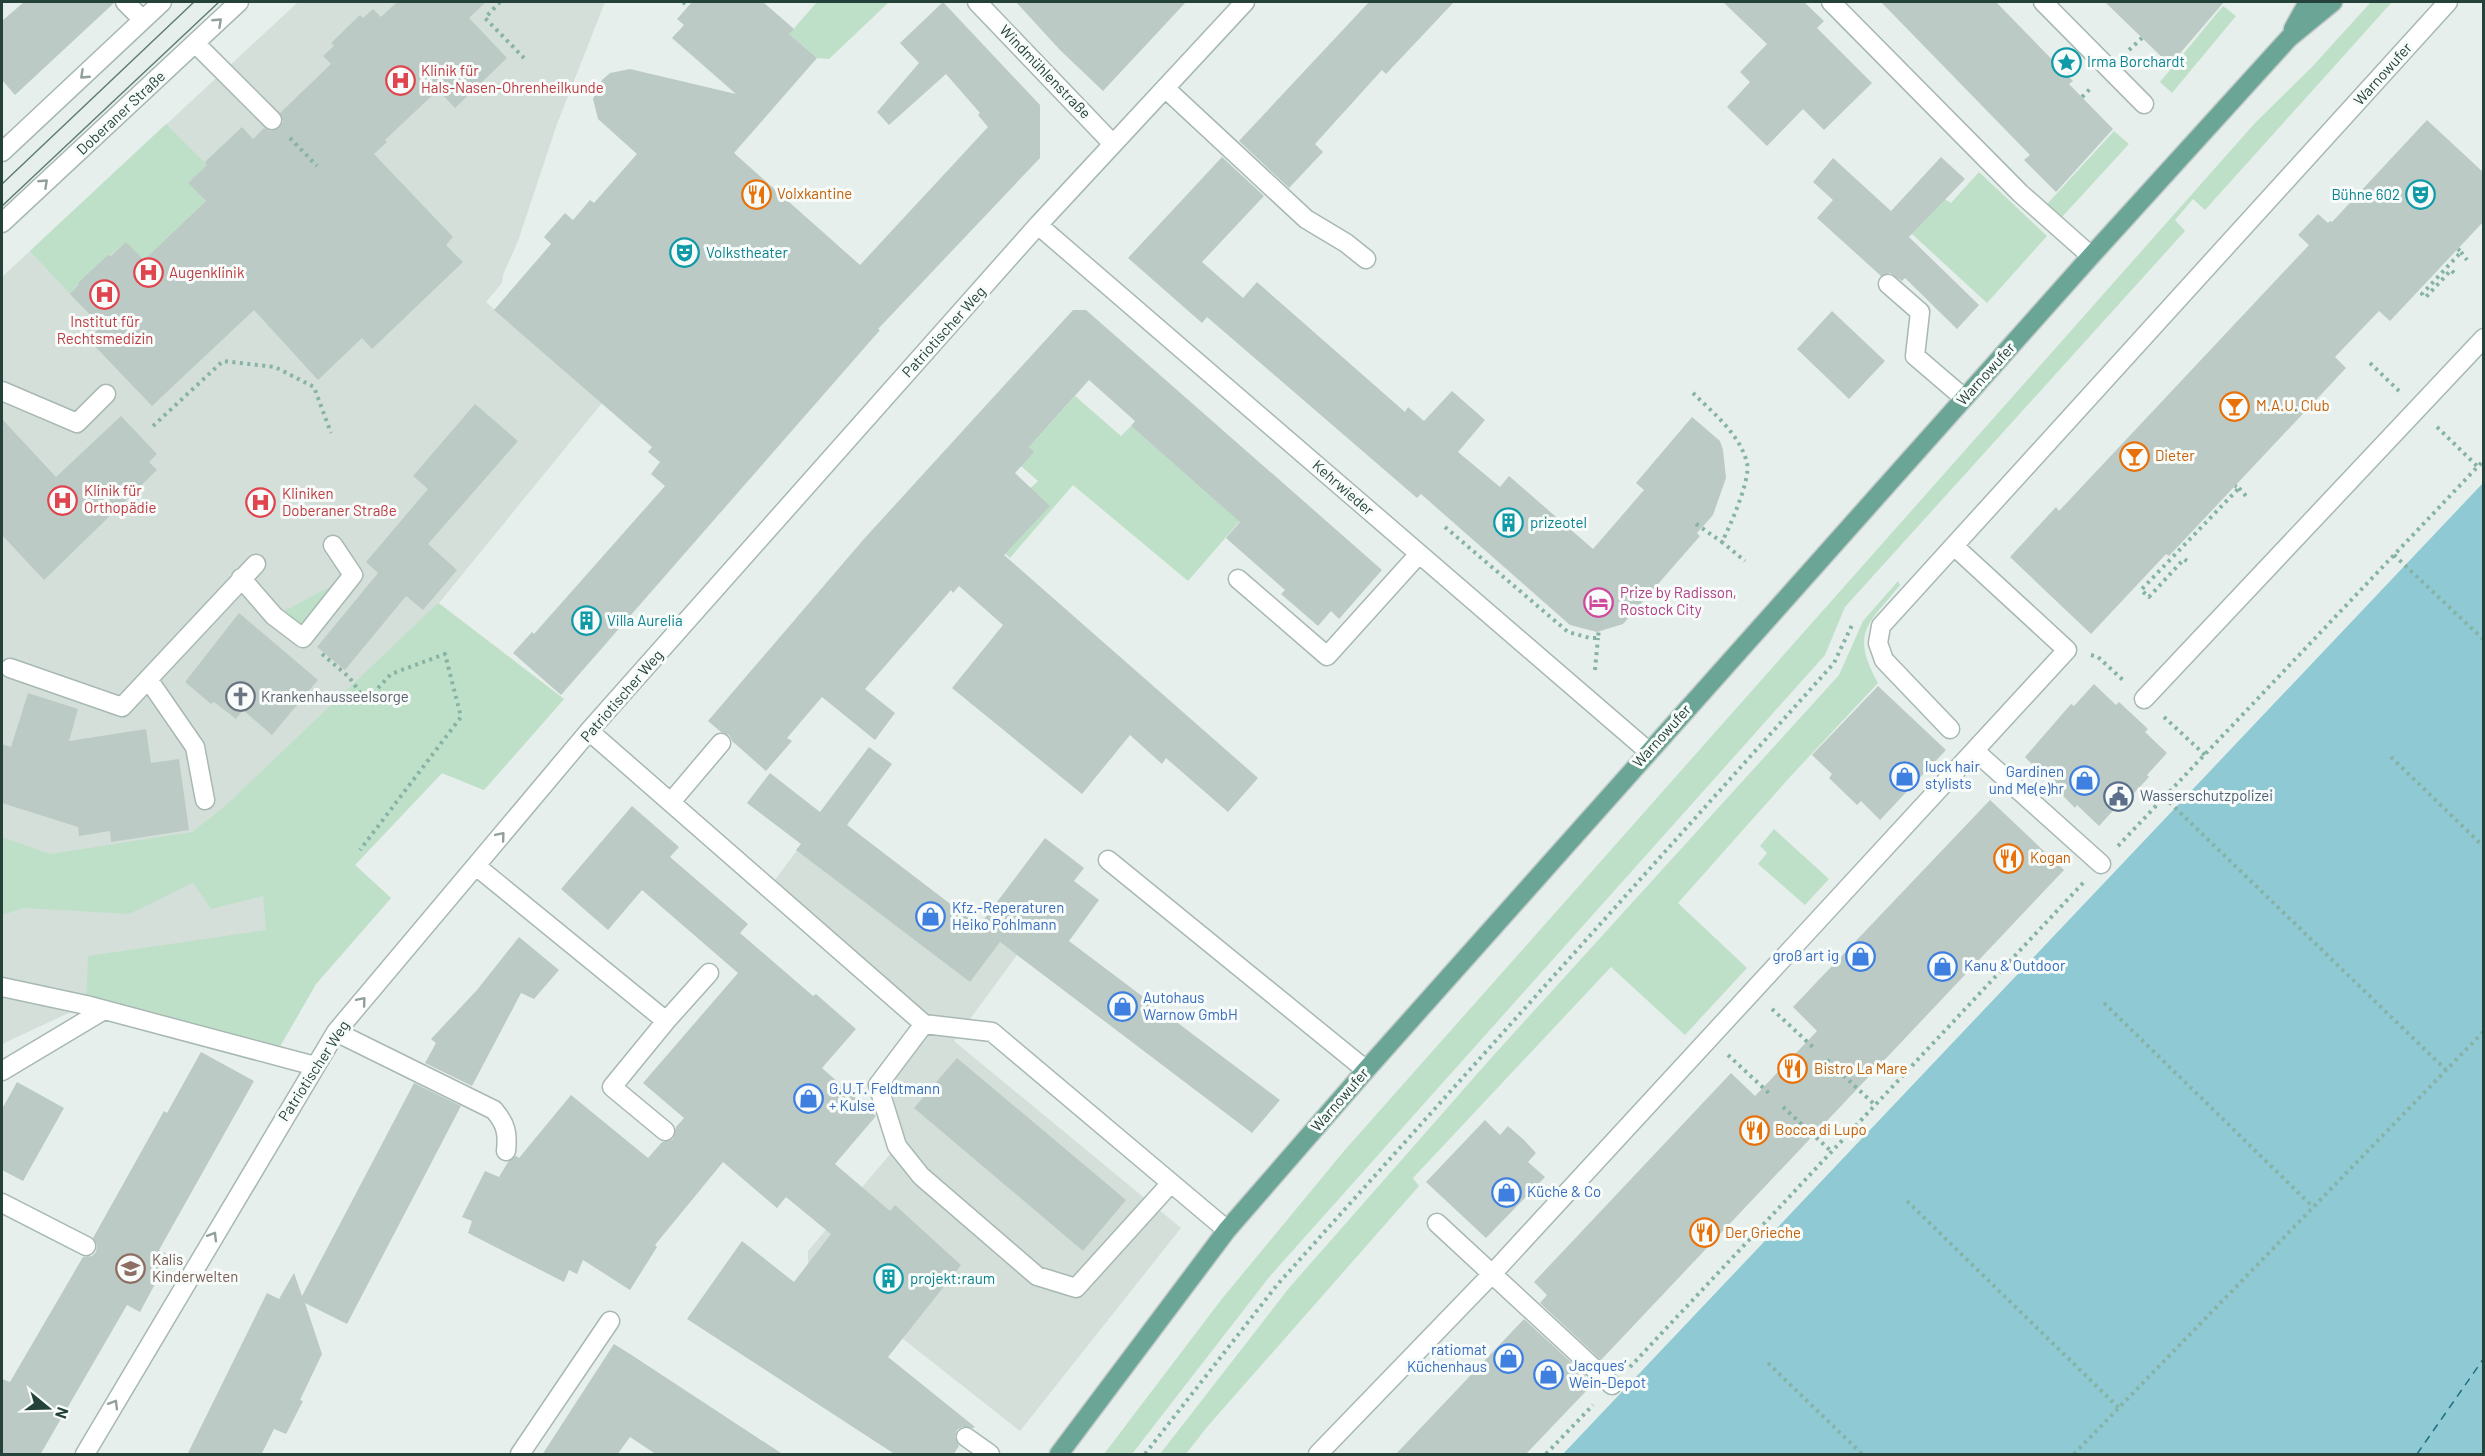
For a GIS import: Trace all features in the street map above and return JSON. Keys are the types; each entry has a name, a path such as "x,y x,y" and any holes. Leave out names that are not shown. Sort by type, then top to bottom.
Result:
{"main road":[{"name":"Warnowufer","path":"2289,38 2308,2"},
{"name":"Warnowufer","path":"1059,1455 1227,1230 1365,1070 2091,256 2289,38 2333,2"}],"street":[{"path":"125,2 143,20"},
{"path":"2,152 162,2"},
{"name":"Doberaner Straße","path":"2,223 239,2"},
{"name":"Windmühlenstraße","path":"977,2 1113,144"},
{"name":"Patriotischer Weg","path":"85,1455 336,1032 589,731 1038,225 1245,2"},
{"path":"1831,2 2020,193 2091,256"},
{"path":"2043,2 2144,104"},
{"name":"Warnowufer","path":"1950,729 1884,660 1878,643 1881,626 2448,2"},
{"path":"195,43 278,126"},
{"path":"1164,88 1306,219 1366,258"},
{"name":"Kehrwieder","path":"1038,225 1648,751"},
{"path":"1888,284 1920,312 1915,356 1964,398"},
{"path":"2144,699 2484,338"},
{"path":"2,391 77,423 106,394"},
{"path":"241,578 274,616 303,638 353,575 333,545"},
{"path":"1318,1455 1492,1274 2067,650 1954,546"},
{"path":"1238,579 1327,656 1419,554"},
{"path":"10,668 122,707 256,564"},
{"path":"148,679 195,747 205,800"},
{"path":"589,731 924,1024 992,1032 1227,1230"},
{"path":"671,802 721,743"},
{"path":"1975,751 2101,864"},
{"path":"1108,860 1365,1070"},
{"path":"476,866 666,1021"},
{"path":"665,1131 612,1087 709,973"},
{"path":"2,987 104,1010 315,1066"},
{"path":"2,1071 104,1010"},
{"path":"924,1024 878,1085 897,1146 921,1176 1037,1276 1076,1288 1171,1183"},
{"path":"336,1032 494,1110 505,1122 506,1150"},
{"path":"2,1203 86,1246"},
{"path":"1437,1223 1612,1386"},
{"path":"520,1455 610,1321"},
{"path":"966,1437 990,1455"}],"path":[{"path":"500,2 485,18 524,58"},
{"path":"683,2 688,6"},
{"path":"278,126 317,166"},
{"path":"2454,273 2451,270 2426,297 2422,294 2459,250 2467,260"},
{"path":"153,426 223,361 274,368 314,387 331,434"},
{"path":"1693,393 1732,432 1748,464 1739,505 1722,542"},
{"path":"1546,1455 2484,460"},
{"path":"2187,561 2184,559 2149,597 2141,590 2237,487 2247,497"},
{"path":"1696,524 1745,561"},
{"path":"1445,526 1568,632 1598,638"},
{"path":"2394,555 2484,640"},
{"path":"1145,1455 1277,1285 1834,663 1855,619"},
{"path":"1596,658 1599,629"},
{"path":"303,638 349,677 366,701 391,674 445,654 462,717 360,850"},
{"path":"2391,757 2484,847"},
{"path":"2164,797 2446,1070"},
{"path":"1753,991 1815,1049"},
{"path":"2104,1003 2313,1207"},
{"path":"2074,1455 2484,1031"},
{"path":"1709,1038 1771,1095"},
{"path":"1827,1060 1875,1105"},
{"path":"1783,1107 1832,1152"},
{"path":"1907,1201 2119,1408"},
{"path":"1768,1363 1862,1455"}],"shaded area":[{"name":"Kliniken Doberaner Straße","path":"298,2 605,2 557,124 502,283 486,302 602,403 439,603 564,699 484,790 442,773 355,865 391,898 316,984 275,1055 86,1005 2,1044 2,277"},
{"path":"827,810 1017,955 954,1041 1181,1228 1020,1431 808,1264 808,1251 897,1146 878,1085 924,1024 769,888"}],"green space":[{"path":"817,2 889,2 829,59 817,58 789,34"},
{"path":"2371,2 2392,2 2205,210 2193,199 2175,220 2185,231 1845,607 1825,655 1270,1276 1132,1454 1104,1454 1221,1300 1344,1151 2255,123 2311,68"},
{"path":"2223,6 2236,16 2172,93 2160,82"},
{"path":"166,124 207,165 188,183 206,201 144,260 126,242 92,269 70,294 30,251"},
{"path":"2114,131 2129,144 2062,217 2047,204"},
{"path":"1979,172 2047,236 1987,303 1912,234 1945,199 1951,203"},
{"path":"1075,396 1121,436 1131,426 1240,521 1188,581 1073,485 1010,558 982,533 1038,481 1021,466 1029,447"},
{"path":"353,575 303,638 274,616"},
{"path":"1898,581 1900,585 1872,620 1864,640 1865,652 1878,683 1790,777 1678,903 1747,968 1685,1035 1611,967 1413,1178 1419,1186 1207,1427 1186,1454 1160,1454 1289,1288 1492,1057 1839,675 1863,621"},
{"path":"438,603 564,699 484,790 442,773 355,865 391,898 316,984 275,1055 86,1005 88,956 266,930 263,896 211,909 193,883 129,914 24,908 2,915 2,837 50,854 192,832 224,807"},
{"path":"1774,829 1829,879 1805,905 1758,864 1767,853 1760,846"}],"water":[{"path":"2483,483 2483,1454 1563,1454"}],"building":[{"path":"24,2 114,3 15,95 2,80 2,21"},
{"path":"397,2 486,2 469,18 507,58 455,108 438,90 385,140 387,142 374,154 453,237 446,245 463,262 372,349 362,338 318,380 254,310 152,406 88,339 101,326 70,294 98,264 126,242 144,260 206,201 188,183 207,165 205,162 242,127 253,139 264,128 270,131 279,128 283,122 280,113 331,64 323,56 334,46 331,43 360,15 363,18 373,9 381,17"},
{"name":"Volkstheater","path":"692,2 763,2 794,29 789,34 817,58 734,153 860,265 988,127 978,115 980,113 946,74 889,125 877,112 919,63 900,43 943,2 1040,105 1040,158 878,329 880,330 561,695 513,653 532,632 534,634 665,486 651,474 660,462 648,452 652,447 494,310 551,244 544,237 565,213 573,220 590,200 594,203 637,154 598,119 593,99 602,80 610,73 630,69 736,94 672,38 684,25 677,19"},
{"path":"1016,2 1186,2 1103,91 1060,50"},
{"path":"1369,2 1454,2 1386,74 1382,70 1315,144 1323,152 1289,188 1239,141"},
{"path":"1723,2 1804,2 1824,21 1817,28 1872,83 1824,130 1803,109 1767,146 1727,107 1750,82 1740,72 1767,44"},
{"path":"1881,2 1996,2 2073,81 2069,84 2113,129 2056,192 2024,160 2030,155"},
{"path":"2105,2 2224,2 2170,65"},
{"path":"2427,120 2484,173 2484,221 2390,321 2379,311 2335,357 2346,368 2169,556 2166,554 2091,634 2010,557 2056,507 2059,511 2309,245 2298,235 2318,214 2328,223 2332,222"},
{"path":"1222,157 1264,196 1202,262 1243,298 1257,282 1405,412 1408,407 1424,421 1452,391 1485,420 1458,452 1500,487 1509,476 1593,549 1644,490 1636,483 1692,417 1720,441 1726,478 1713,515 1697,533 1700,536 1623,624 1597,632 1570,625 1421,494 1417,498 1207,317 1202,323 1128,258"},
{"path":"1941,157 1965,179 1909,237 1979,305 1957,329 1905,278 1902,281 1890,273 1881,276 1817,218 1833,200 1813,182 1833,158 1891,211"},
{"path":"1073,310 1086,310 1382,570 1339,619 1331,611 1318,626 1281,594 1285,590 1226,538 1240,522 1131,426 1135,421 1089,380 1029,447 1034,452 1015,473 1050,506 1004,555 1258,778 1228,812 1166,758 1162,764 1130,735 1082,794 952,688 1003,625 959,586 953,593 951,590 865,689 895,713 875,740 822,697 787,738 792,741 766,771 732,741 729,735 721,732 708,721 863,540"},
{"path":"1832,311 1885,361 1849,399 1797,349"},
{"path":"475,404 518,441 428,544 457,570 423,610 406,596 345,670 317,647 378,573 366,562 428,489 413,476"},
{"name":"Klinik für Orthopädie","path":"121,416 157,454 149,462 157,470 44,580 2,535 2,419 56,477"},
{"path":"239,613 318,680 272,735 243,710 236,719 214,702 211,704 185,682"},
{"path":"2094,684 2116,705 2119,702 2148,729 2145,732 2167,753 2147,775 2149,777 2122,806 2120,803 2099,826 2077,805 2075,808 2025,757 2071,704 2074,706"},
{"path":"1878,686 1946,750 1880,820 1861,801 1857,805 1829,778 1832,774 1812,755"},
{"path":"28,693 78,709 69,741 146,729 151,763 179,759 189,830 111,842 110,831 79,836 78,827 2,803 2,744 11,747"},
{"path":"869,747 892,764 847,825 979,926 1045,838 1084,868 1074,881 1099,900 1069,941 1280,1100 1252,1133 1000,942 970,982 796,850 801,844 747,803 770,773 820,812"},
{"path":"1990,800 2064,870 1601,1360 1540,1303 1547,1295 1534,1282 1731,1073 1755,1096 1817,1031 1793,1007"},
{"path":"632,806 679,847 670,857 748,924 740,933 813,996 816,994 856,1029 822,1068 876,1116 835,1164 890,1211 895,1205 961,1265 888,1357 975,1427 962,1427 957,1430 955,1437 959,1446 953,1455 896,1455 687,1319 742,1241 794,1282 831,1234 786,1197 777,1208 723,1162 655,1245 657,1247 630,1290 583,1260 577,1274 569,1270 564,1282 468,1233 472,1221 462,1217 485,1171 499,1177 508,1162 516,1156 519,1158 571,1095 648,1158 662,1142 673,1139 676,1127 684,1118 643,1083 738,973 642,890 608,930 561,889"},
{"path":"519,937 559,970 534,999 521,993 472,1086 425,1063 436,1043 431,1039 477,990"},
{"path":"201,1052 254,1081 159,1250 170,1256 140,1312 127,1305 40,1455 2,1455 2,1379 10,1382 83,1257 92,1256 96,1252 97,1245 93,1238 164,1111 167,1113"},
{"path":"957,1058 1126,1200 1083,1251 914,1108"},
{"path":"17,1082 64,1108 23,1181 2,1170 2,1109"},
{"path":"414,1083 461,1106 347,1324 305,1303 322,1354 300,1400 303,1401 286,1434 274,1429 261,1455 187,1455 267,1293 279,1299 294,1273 302,1296"},
{"path":"1485,1120 1500,1135 1508,1126 1524,1140 1536,1153 1528,1162 1545,1177 1486,1238 1426,1182"},
{"path":"1524,1319 1586,1376 1581,1380 1589,1388 1525,1455 1395,1455"},
{"path":"614,1344 784,1455 657,1455 630,1437 617,1455 542,1455"}],"ferry route":[{"path":"2417,1454 2484,1358"}],"tram line":[{"path":"2,184 194,2"},
{"path":"2,206 219,2"}],"place":[{"name":"Irma Borchardt","path":"2066,62"},
{"name":"Klinik für Hals-Nasen-Ohrenheilkunde","path":"400,80"},
{"name":"Volxkantine","path":"756,194"},
{"name":"Bühne 602","path":"2421,195"},
{"name":"Volkstheater","path":"685,253"},
{"name":"Augenklinik","path":"148,273"},
{"name":"Institut für Rechtsmedizin","path":"105,295"},
{"name":"M.A.U. Club","path":"2235,406"},
{"name":"Dieter","path":"2134,456"},
{"name":"Klinik für Orthopädie","path":"63,500"},
{"name":"Kliniken Doberaner Straße","path":"261,503"},
{"name":"prizeotel","path":"1509,523"},
{"name":"Prize by Radisson, Rostock City","path":"1599,602"},
{"name":"Villa Aurelia","path":"586,621"},
{"name":"Krankenhausseelsorge","path":"240,697"},
{"name":"luck hair stylists","path":"1904,776"},
{"name":"Gardinen und Me(e)hr","path":"2085,781"},
{"name":"Wasserschutzpolizei","path":"2119,796"},
{"name":"Kogan","path":"2009,858"},
{"name":"Kfz.-Reperaturen Heiko Pohlmann","path":"931,917"},
{"name":"groß art ig","path":"1860,956"},
{"name":"Kanu & Outdoor","path":"1943,966"},
{"name":"Autohaus Warnow GmbH","path":"1122,1007"},
{"name":"Bistro La Mare","path":"1793,1069"},
{"name":"G.U.T. Feldtmann + Kulse","path":"808,1098"},
{"name":"Bocca di Lupo","path":"1754,1130"},
{"name":"Küche & Co","path":"1506,1192"},
{"name":"Der Grieche","path":"1704,1233"},
{"name":"Kalis Kinderwelten","path":"131,1269"},
{"name":"projekt:raum","path":"889,1279"},
{"name":"ratiomat Küchenhaus","path":"1508,1359"},
{"name":"Jacques’ Wein-Depot","path":"1548,1375"}]}
